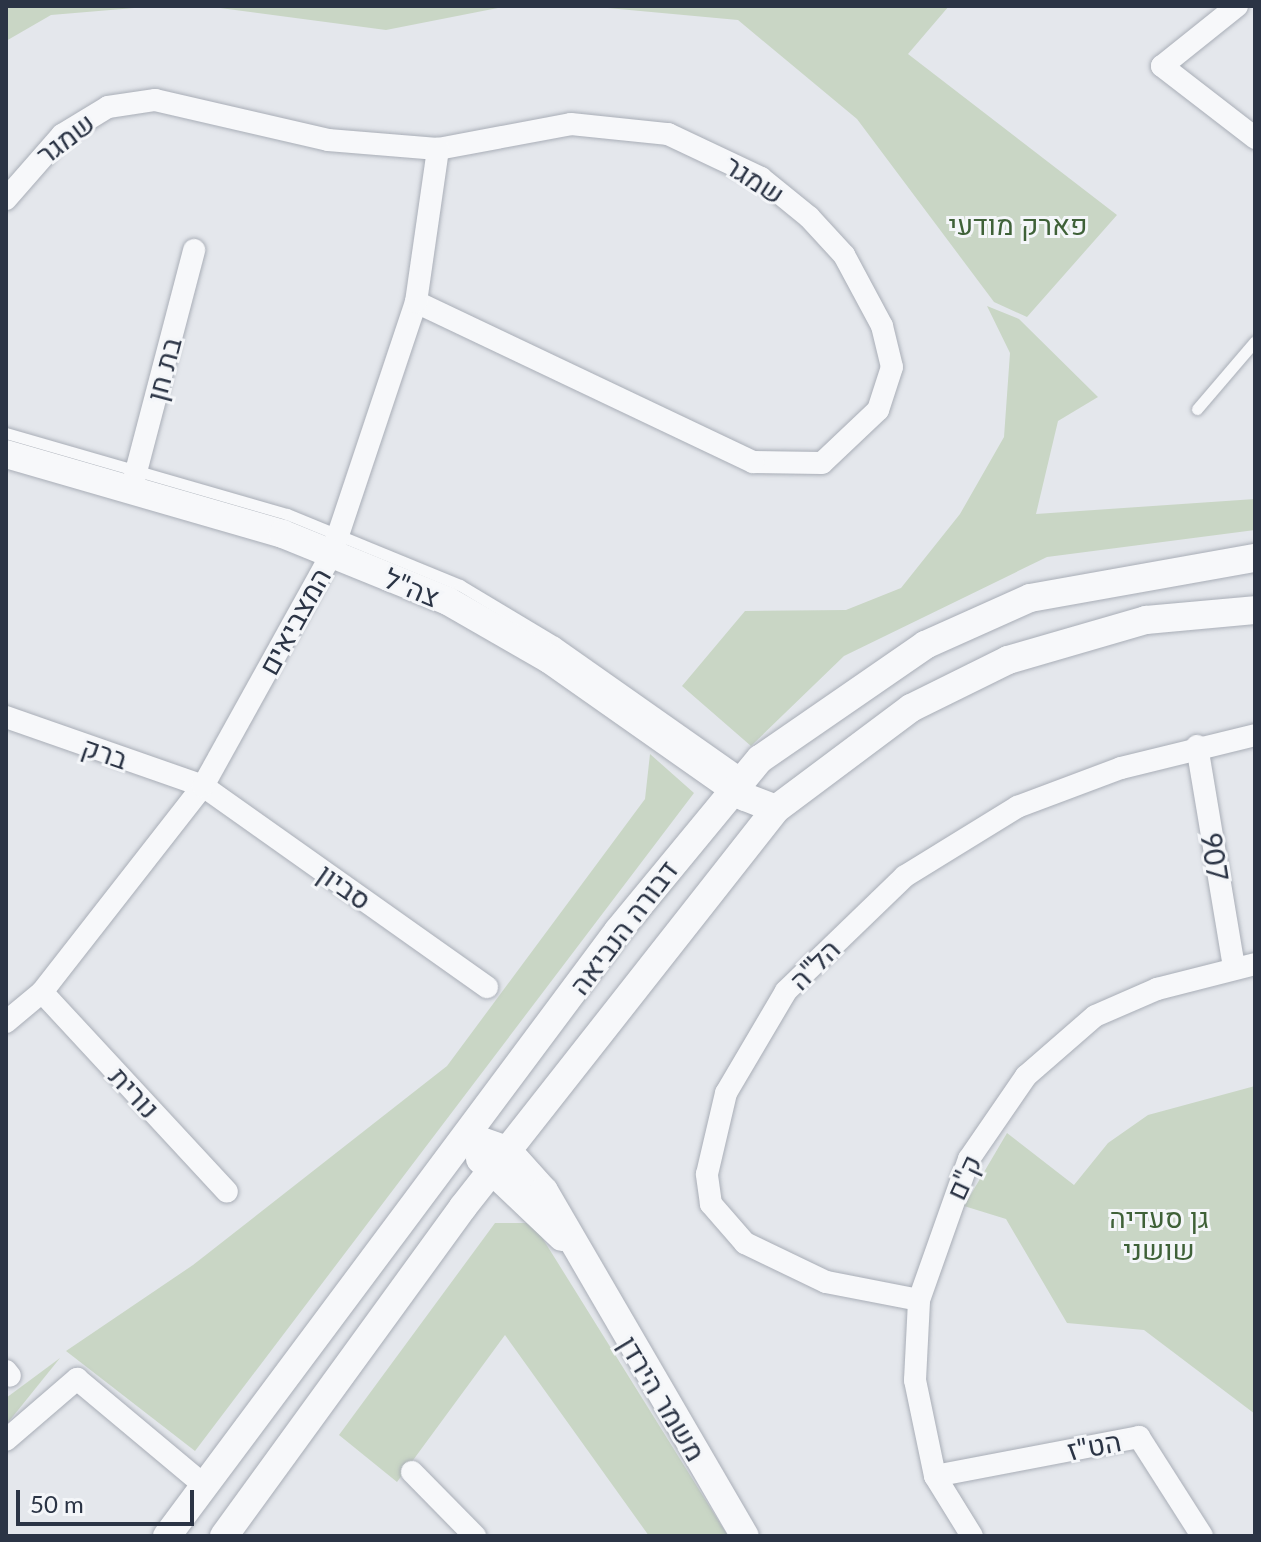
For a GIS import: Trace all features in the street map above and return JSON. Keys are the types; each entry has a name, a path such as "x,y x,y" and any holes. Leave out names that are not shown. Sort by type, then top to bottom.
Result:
{"street":[{"path":"1237,6 1162,66 1255,138"},
{"name":"שמגר","path":"6,199 62,135 108,107 155,100 328,140 438,149 571,124 668,134 711,151 761,178 844,255 882,326 892,367 878,410 822,463 753,462 416,302"},
{"name":"המצביאים","path":"6,1022 42,992 203,786 336,543 416,302 438,149"},
{"name":"בת חן","path":"135,478 194,250"},
{"name":"צה\"ל","path":"6,454 135,478 336,543 448,601 549,659 738,781 776,809"},
{"name":"דבורה הנביאה","path":"167,1536 738,781 802,724 925,645 1030,598 1255,558"},
{"name":"דבורה הנביאה","path":"224,1536 507,1150 776,809 887,723 1008,660 1146,620 1255,610"},
{"name":"ברק","path":"6,717 203,786"},
{"name":"הל\"ה","path":"919,1300 826,1282 745,1243 711,1204 707,1174 726,1093 786,991 905,876 1017,807 1197,746 1255,735"},
{"name":"907","path":"1197,746 1244,966"},
{"name":"סביון","path":"203,786 487,987"},
{"name":"ק\"ם","path":"972,1536 935,1476 915,1380 919,1300 969,1159 1026,1076 1095,1016 1244,966"},
{"name":"נורית","path":"42,992 227,1192"},
{"name":"משמר הירדן","path":"467,1136 507,1150 544,1191 745,1536"},
{"name":"משמר הירדן","path":"467,1136 489,1174 581,1259"},
{"path":"7,1439 77,1379 206,1487"},
{"name":"הט\"ז","path":"935,1476 1139,1437 1202,1536"},
{"path":"412,1472 475,1536"}],"lane":[{"path":"1197,409 1255,341"},
{"name":"צה\"ל","path":"6,433 135,478"}],"green space":[{"path":"6,6 158,6 51,15 6,41"},
{"path":"205,6 508,6 386,30"},
{"name":"פארק מודעי","path":"586,6 949,6 908,54 1117,215 1027,317 994,302 857,119 738,20"},
{"path":"987,306 1019,319 1098,397 1058,421 1036,514 1255,499 1255,530 1047,557 844,656 751,746 682,686 745,611 846,610 901,588 960,514 1004,437 1010,353"},
{"path":"650,754 694,793 195,1451 66,1351 193,1265 447,1066 645,799"},
{"name":"גן סעדיה שושני","path":"1255,1086 1255,1414 1144,1330 1067,1323 1006,1219 964,1206 1007,1133 1074,1185 1108,1143 1148,1115"},
{"path":"495,1223 533,1223 728,1536 649,1536 505,1335 397,1482 339,1435"},
{"path":"60,1358 6,1425 6,1398"}]}
